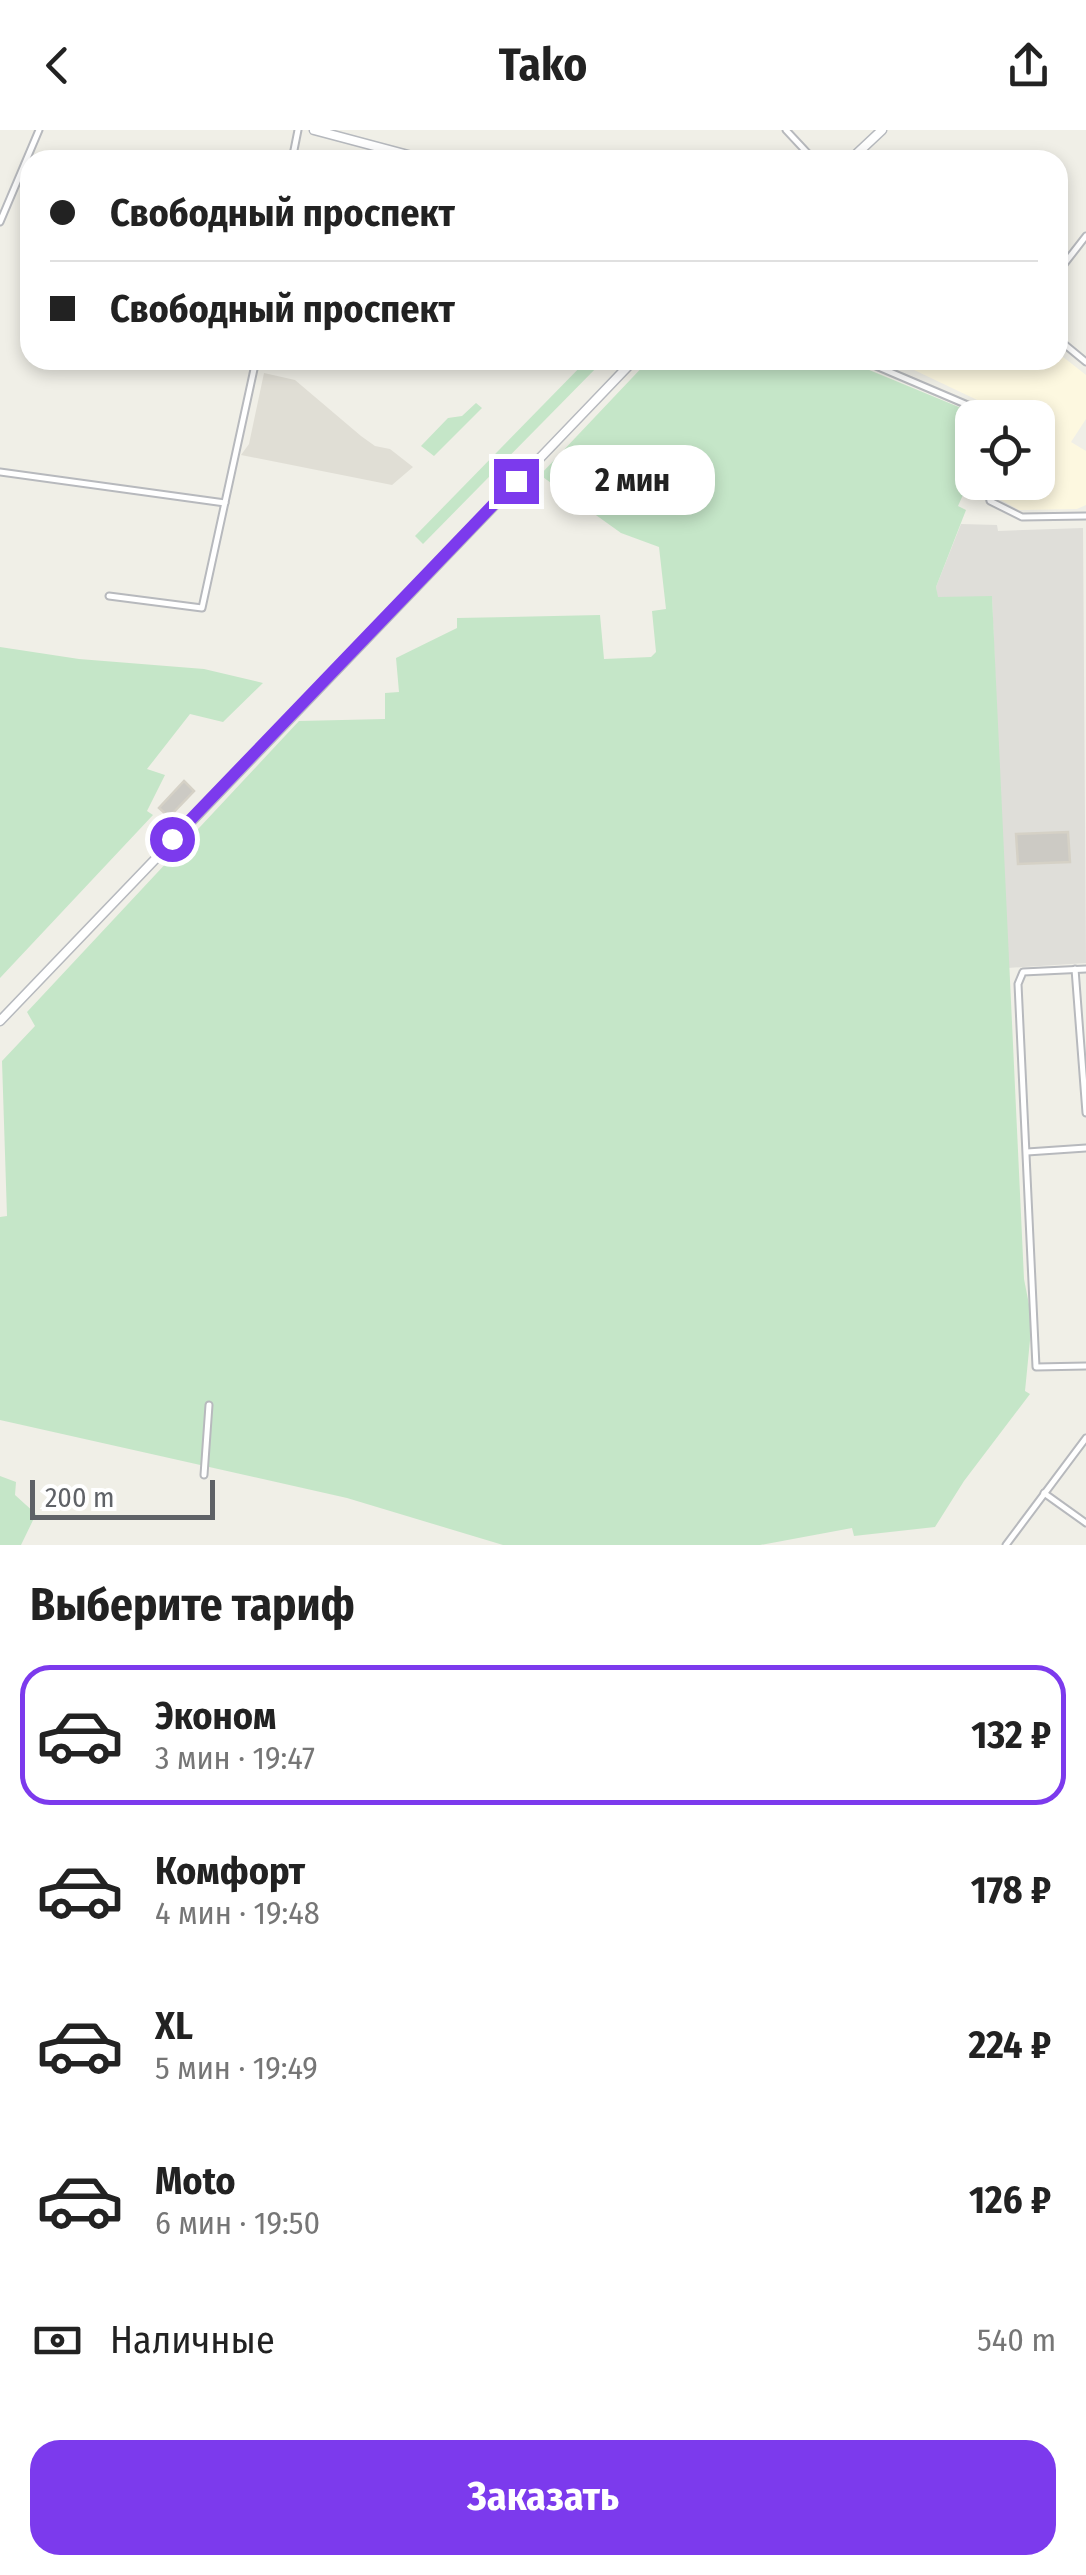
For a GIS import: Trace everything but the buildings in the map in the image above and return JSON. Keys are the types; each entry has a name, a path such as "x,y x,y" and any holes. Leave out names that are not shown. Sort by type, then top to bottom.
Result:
{"main road":[{"path":"314,130 389,150"},
{"path":"861,150 882,130"},
{"path":"0,1021 624,370"}],"street":[{"path":"786,130 805,150"},
{"path":"0,222 20,175"},
{"path":"1068,259 1086,236"},
{"path":"109,596 202,608 254,370"},
{"path":"885,370 956,400"},
{"path":"0,472 225,502"},
{"path":"990,500 1022,517 1086,516"},
{"path":"1076,969 1082,1110 1086,1112"},
{"path":"1086,969 1023,972 1019,977 1036,1367 1086,1366"},
{"path":"1028,1152 1086,1148"},
{"path":"204,1476 209,1405"},
{"path":"1006,1545 1086,1438"},
{"path":"1044,1493 1086,1523"}],"shaded area":[{"path":"1068,361 1086,375 1086,419 1071,442 1086,451 1086,505 1077,509 1019,510 1001,500 1055,500 1055,400 977,400 914,370 1068,370"},
{"path":"264,373 295,380 361,436 375,446 390,449 413,467 392,485 241,455 249,444"},
{"path":"961,524 997,525 998,531 1083,528 1086,963 1007,968 992,597 937,597 936,587"}],"green space":[{"path":"577,370 594,370 423,544 415,536"},
{"path":"640,370 869,370 955,405 955,500 961,500 958,506 966,510 936,587 938,597 992,596 1024,1279 1032,1320 1025,1391 1030,1394 964,1481 935,1527 854,1536 852,1528 760,1545 503,1545 347,1498 0,1420 0,1217 7,1216 2,1061 35,1026 27,1012 299,721 385,719 385,693 399,692 396,658 457,628 457,618 600,615 604,659 651,657 656,652 652,611 666,609 659,547 621,533 540,475"},
{"path":"476,403 482,408 434,456 421,446 448,418 462,416"},
{"path":"0,647 79,659 204,669 263,683 223,722 190,714 147,769 165,775 147,811 153,815 0,978"},
{"path":"0,1476 16,1482 15,1495 36,1514 21,1545 0,1545"}],"route":[{"path":"172,839 516,481"}]}
